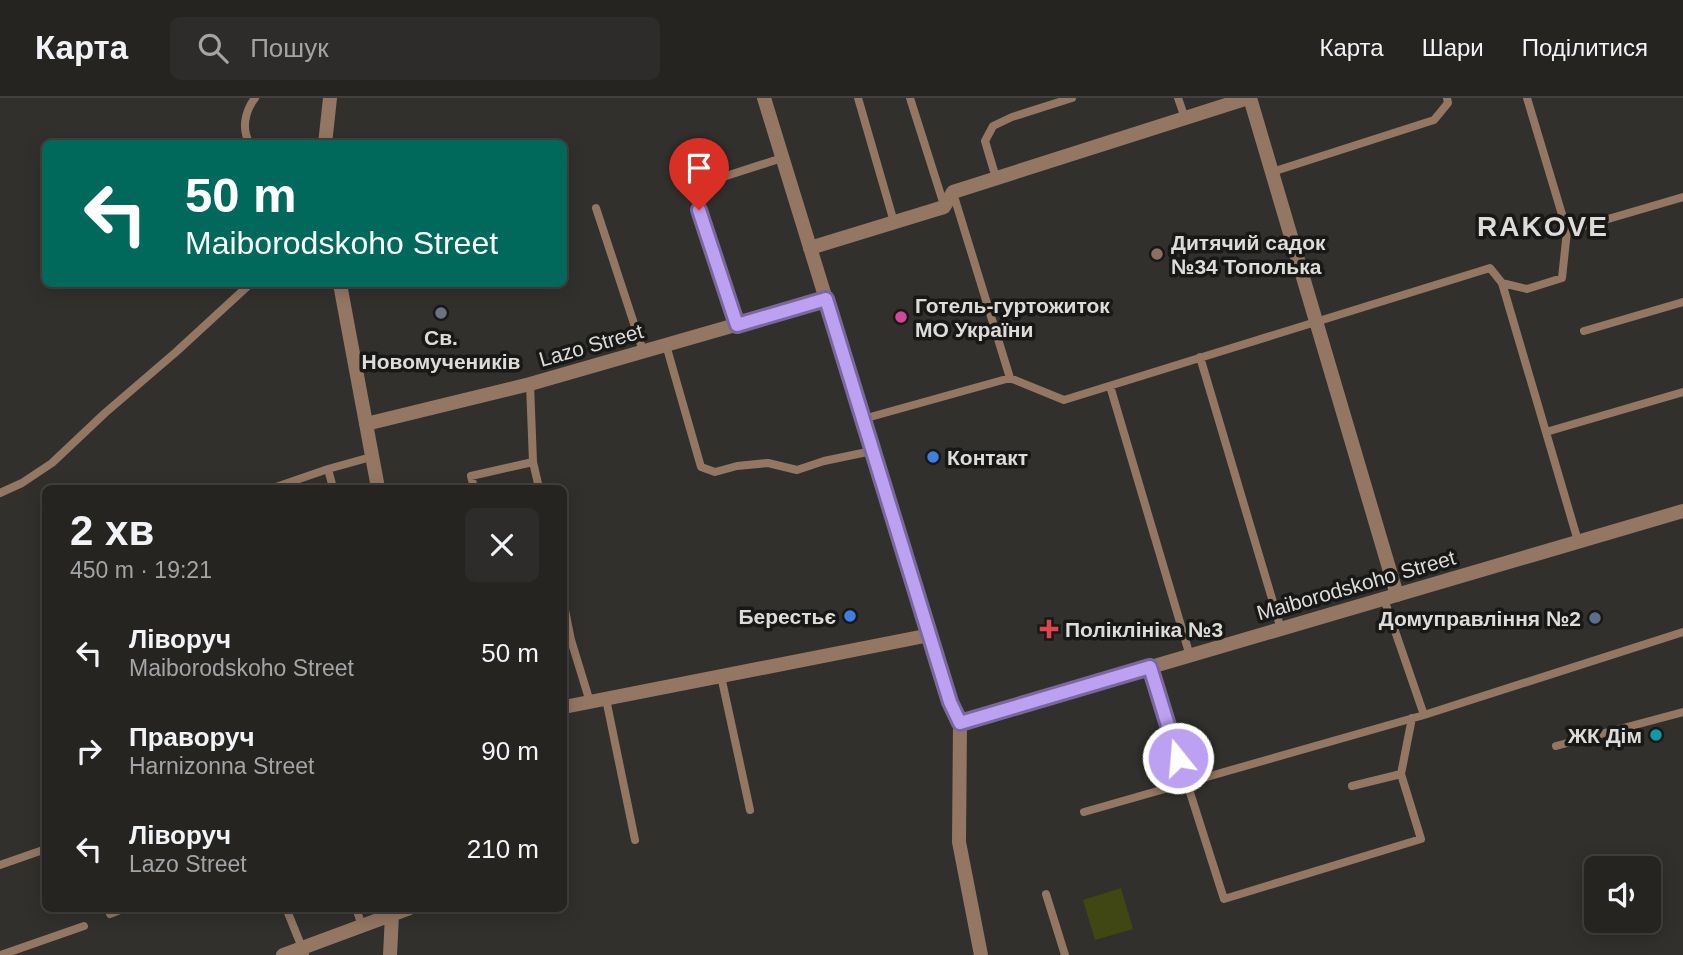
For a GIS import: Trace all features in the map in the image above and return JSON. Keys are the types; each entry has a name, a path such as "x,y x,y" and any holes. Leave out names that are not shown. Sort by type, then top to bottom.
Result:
{"street":[{"path":"325,140 330,98"},
{"path":"764,98 950,702 960,723 959,842 981,955"},
{"path":"810,248 944,206 953,192 1249,98 1316,321 1391,597"},
{"path":"341,287 377,485"},
{"name":"Lazo Street","path":"366,424 530,384 826,299"},
{"name":"Maiborodskoho Street","path":"960,723 1683,510"},
{"path":"567,706 930,635"},
{"path":"283,955 303,952 400,912"},
{"path":"390,955 392,915"}],"lane":[{"path":"248,140 245,123 247,108 256,98"},
{"path":"858,98 894,222"},
{"path":"910,98 944,206"},
{"path":"996,178 985,141 993,126 1012,117 1072,98"},
{"path":"1178,98 1185,118"},
{"path":"1272,172 1434,120 1448,103 1447,98"},
{"path":"1502,283 1527,289 1562,278 1567,231 1527,98"},
{"path":"737,325 692,187 782,158"},
{"path":"953,192 1010,377"},
{"path":"1567,231 1683,197"},
{"path":"596,208 643,351"},
{"path":"863,419 1010,377 1064,400 1490,268 1502,283 1578,541"},
{"path":"0,493 22,483 52,463 247,287"},
{"path":"1584,331 1683,302"},
{"path":"666,345 701,467 715,472 737,466 768,463 797,471 824,461 872,451"},
{"path":"1200,357 1281,629"},
{"path":"530,384 533,463 538,485"},
{"path":"1110,386 1190,656"},
{"path":"1546,432 1683,392"},
{"path":"282,485 372,457"},
{"path":"473,485 471,476 533,463"},
{"path":"328,469 332,485"},
{"path":"1391,597 1424,715"},
{"path":"1084,812 1424,715 1683,632"},
{"path":"567,641 590,702"},
{"path":"1150,667 1224,899 1421,839 1401,774 1412,718"},
{"path":"721,676 751,810"},
{"path":"606,699 635,839"},
{"path":"1556,746 1683,712"},
{"path":"1352,786 1401,774"},
{"path":"0,865 42,850"},
{"path":"1046,894 1065,955"},
{"path":"110,914 115,912"},
{"path":"288,912 303,952"},
{"path":"357,912 362,926"},
{"path":"1,955 84,926"}],"green space":[{"path":"1121,888 1133,929 1095,940 1083,900"}],"place":[{"name":"Дитячий садок №34 Тополька","path":"1157,254"},
{"name":"Св. Новомучеників","path":"441,313"},
{"name":"Готель-гуртожиток МО України","path":"901,317"},
{"name":"Контакт","path":"933,457"},
{"name":"Берестьє","path":"850,616"},
{"name":"Домуправління №2","path":"1595,618"},
{"name":"Поліклініка №3","path":"1049,629"},
{"name":"ЖК Дім","path":"1656,735"}],"district":[{"name":"RAKOVE","path":"1543,226"}],"route":[{"path":"699,210 737,325 826,299 950,702 960,723 1150,667 1178,758"}]}
